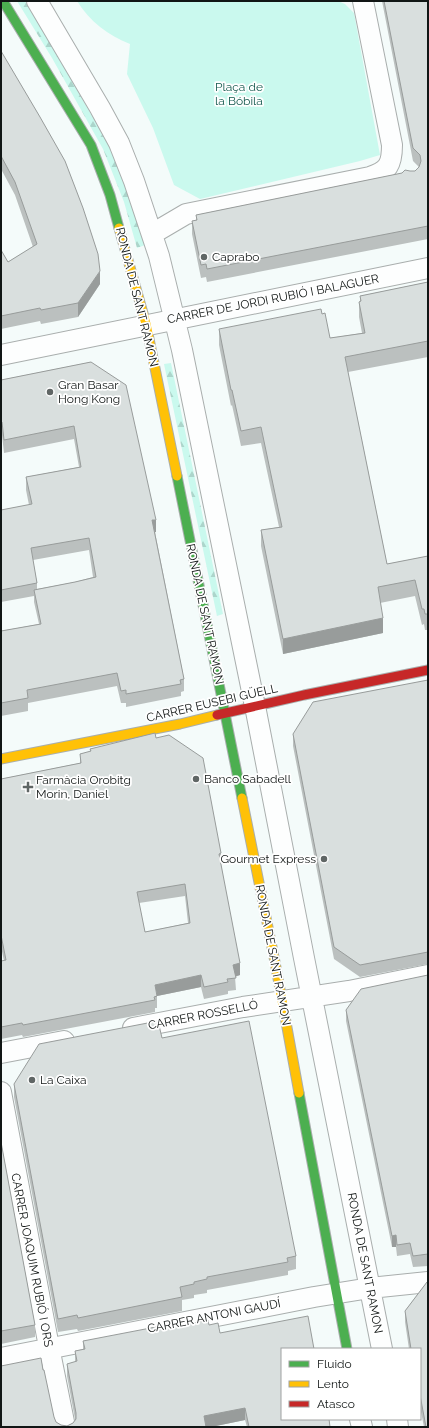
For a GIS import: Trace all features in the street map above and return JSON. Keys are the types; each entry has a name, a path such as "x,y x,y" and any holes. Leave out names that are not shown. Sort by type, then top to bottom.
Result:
{"street":[{"name":"RONDA DE SANT RAMON","path":"2,1 91,145 110,195 146,324 282,1001 347,1348"},
{"name":"RONDA DE SANT RAMON","path":"37,1 119,143 159,256 182,350 255,706 382,1348"},
{"path":"152,234 186,214 370,177 380,174 387,168 398,164 392,145 363,1"},
{"name":"CARRER DE JORDI RUBIÓ I BALAGUER","path":"1,355 146,324 174,320 428,268"},
{"name":"CARRER EUSEBI GÜELL","path":"1,759 172,725 304,695 428,670"},
{"name":"CARRER ROSSELLÓ","path":"114,1032 243,1007 349,991 428,975"},
{"path":"1,1053 83,1038"},
{"name":"CARRER JOAQUIM RUBIÓ I ORS","path":"1,1092 65,1427"},
{"name":"CARRER ANTONI GAUDÍ","path":"1,1358 337,1293 428,1282"}],"green space":[{"path":"17,1 25,1 109,146 132,198 145,245 137,248 124,202 103,149 52,58"},
{"name":"Plaça de la Bóbila","path":"77,1 338,1 345,4 354,13 380,155 200,199 174,185 153,128 127,74 130,44 100,27 82,9"},
{"path":"171,363 223,614 217,616 164,364"}],"building":[{"path":"384,1 428,1 428,226 207,269 206,264 201,265 192,221 197,220 196,215 402,173 405,170 415,171 419,167 421,161 420,155 413,148"},
{"path":"1,51 65,161 83,208 98,254 100,271 78,303 41,310 40,308 1,316 1,250 8,262 37,244 15,182 1,156"},
{"path":"428,282 428,341 345,357 387,564 428,556 428,614 425,614 424,609 422,609 415,580 378,587 383,618 283,639 261,530 282,527 261,427 241,431 219,329 321,309 322,314 325,313 330,338 365,333 359,302 361,301 360,296"},
{"path":"91,362 126,385 156,520 152,520 184,679 180,680 181,684 126,694 126,690 121,691 117,673 27,690 28,698 1,703 1,631 41,624 34,590 96,577 89,538 31,548 37,583 1,590 1,510 32,504 26,477 81,467 74,426 4,440 2,422 1,423 1,380"},
{"path":"428,680 428,952 360,965 334,947 293,734 313,702"},
{"path":"155,733 156,738 169,735 203,758 221,853 219,854 240,963 233,965 236,978 227,979 228,982 204,987 201,975 155,985 157,996 154,997 155,1000 23,1025 22,1023 1,1027 1,961 6,960 1,935 1,779 81,763 80,754 91,751 90,749","holes":["185,884 190,923 145,932 137,892"]},
{"path":"428,975 428,1254 413,1256 410,1243 397,1245 396,1235 392,1236 346,1010 361,989"},
{"path":"158,1021 162,1038 249,1021 296,1256 287,1258 288,1262 207,1277 207,1279 194,1282 194,1284 180,1287 182,1297 78,1318 77,1315 58,1319 14,1084 39,1044"},
{"path":"1,1142 35,1325 1,1331"},
{"path":"428,1282 428,1427 426,1427 421,1400 421,1348 411,1348 405,1311"},
{"path":"308,1316 314,1348 281,1348 281,1420 329,1420 330,1427 249,1427 245,1408 204,1416 206,1427 1,1427 1,1366 41,1358 54,1417 56,1422 67,1426 73,1423 76,1419 76,1413 67,1364 77,1361 75,1351 85,1349 83,1341 187,1321 188,1324 208,1320 209,1325 218,1323 220,1333"}],"traffic: fast":[{"path":"3,1 91,145 110,195 119,228"},
{"path":"177,476 242,798"},
{"path":"299,1093 347,1348"}],"traffic: slow":[{"path":"119,228 146,324 177,476"},
{"path":"1,759 180,724 217,715"},
{"path":"242,798 275,962 299,1093"}],"traffic: jam":[{"path":"217,715 304,695 428,670"}],"place":[{"name":"Caprabo","path":"204,257"},
{"name":"Gran Basar Hong Kong","path":"50,392"},
{"name":"Banco Sabadell","path":"196,779"},
{"name":"Farmàcia Orobitg Morin, Daniel","path":"28,787"},
{"name":"Gourmet Express","path":"324,859"},
{"name":"La Caixa","path":"32,1080"}]}
